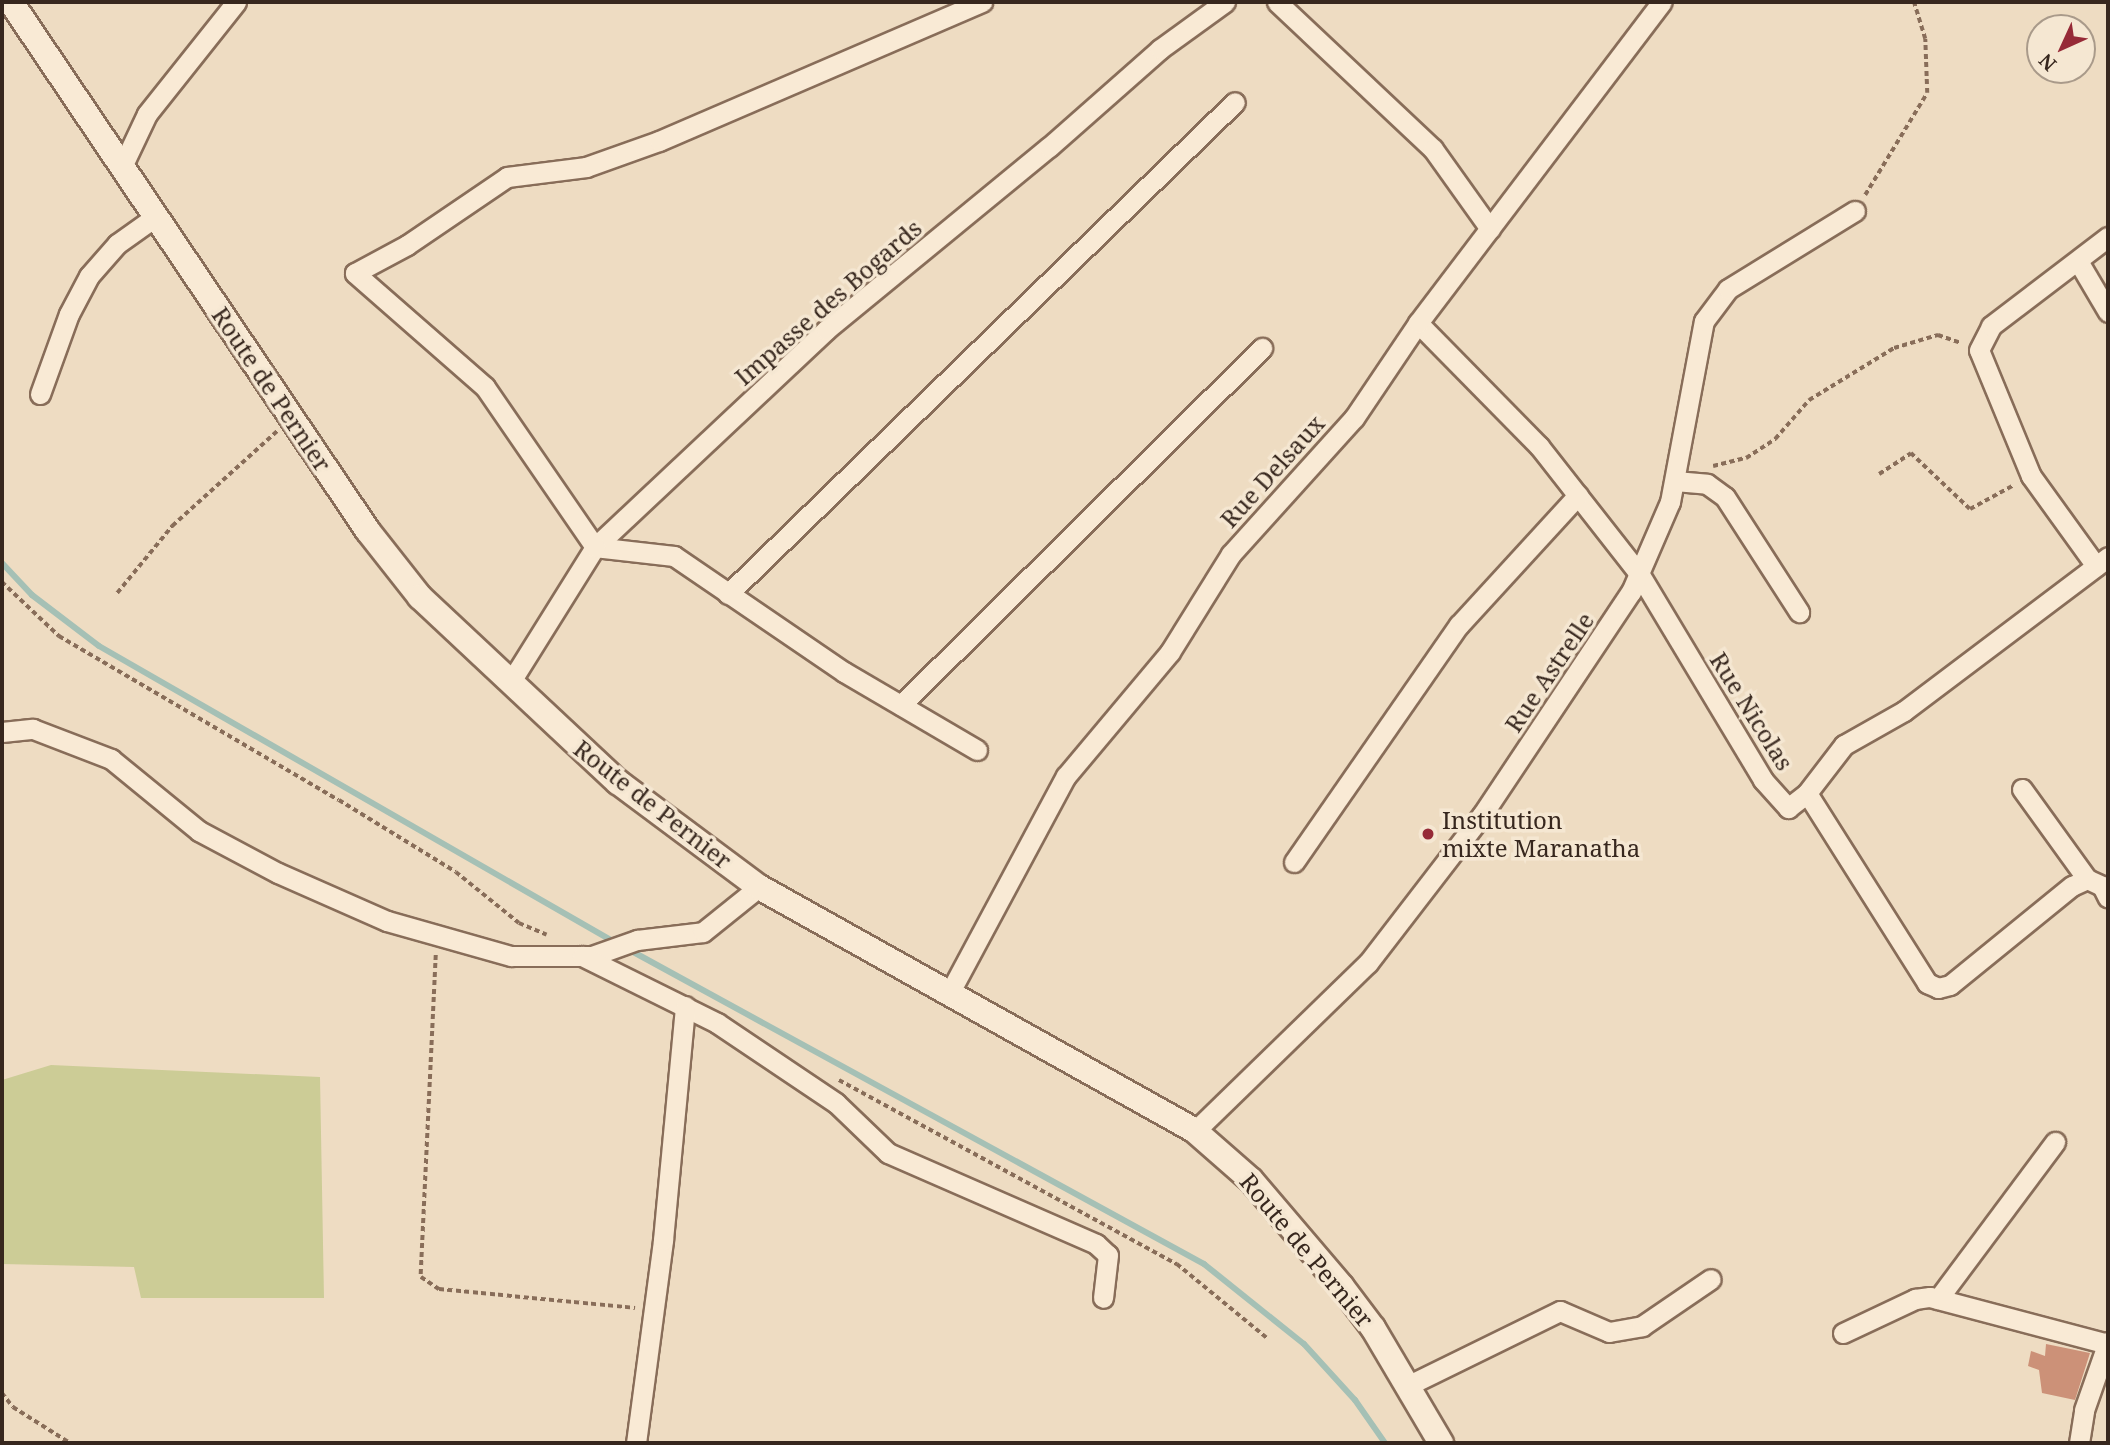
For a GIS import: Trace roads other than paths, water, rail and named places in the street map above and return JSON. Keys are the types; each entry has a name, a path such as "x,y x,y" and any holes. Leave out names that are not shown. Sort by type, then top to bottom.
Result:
{"street":[{"name":"Route de Pernier","path":"11,2 121,169 292,418 420,597 618,782 759,887 1195,1131 1251,1180 1299,1234 1373,1328 1441,1443"},
{"path":"121,169 147,114 236,2"},
{"path":"977,750 901,705 728,594 674,556 595,547 485,387 355,274 407,245 507,177 586,167 659,141 982,2"},
{"name":"Impasse des Bogards","path":"510,682 595,547 826,330 1049,147 1160,49 1225,2"},
{"path":"1278,2 1433,149 1490,229"},
{"name":"Rue Delsaux","path":"950,992 1066,776 1170,652 1231,554 1354,418 1418,323 1662,2"},
{"path":"728,594 1235,102"},
{"name":"Rue Astrelle","path":"1195,1131 1368,963 1408,914 1482,815 1640,575 1675,481 1704,321 1728,289 1855,212"},
{"path":"40,394 69,314 89,276 117,244 155,217"},
{"path":"2102,561 2031,476 1979,350 1991,326 2108,237"},
{"path":"2078,261 2108,312"},
{"name":"Rue Nicolas","path":"1418,323 1539,446 1640,575 1763,780 1788,807 1807,793 1844,744 1904,711 2102,561"},
{"path":"901,705 1262,348"},
{"path":"1675,481 1707,484 1725,497 1799,612"},
{"path":"1294,862 1459,625 1578,495"},
{"path":"2,732 33,729 111,759 199,831 387,921 511,956 587,956 637,940 703,932 759,887"},
{"path":"2022,789 2087,879 2102,886 2108,898"},
{"path":"1807,793 1927,983 1938,988 1950,985 2087,879"},
{"path":"587,956 685,1006 815,1087 888,1153 1096,1244 1108,1255 1103,1298"},
{"path":"636,1443 654,1310 685,1006"},
{"path":"1938,1299 2055,1142"},
{"path":"1409,1385 1560,1311 1609,1332 1642,1326 1711,1279"},
{"path":"1843,1333 1915,1298 1938,1299 2107,1348 2084,1410 2080,1443"}],"waterway":[{"path":"2,563 32,595 99,646 616,943"},
{"path":"626,948 1204,1264 1304,1344 1355,1400 1385,1443"}],"place":[{"name":"Institution mixte Maranatha","path":"1428,834"}]}
